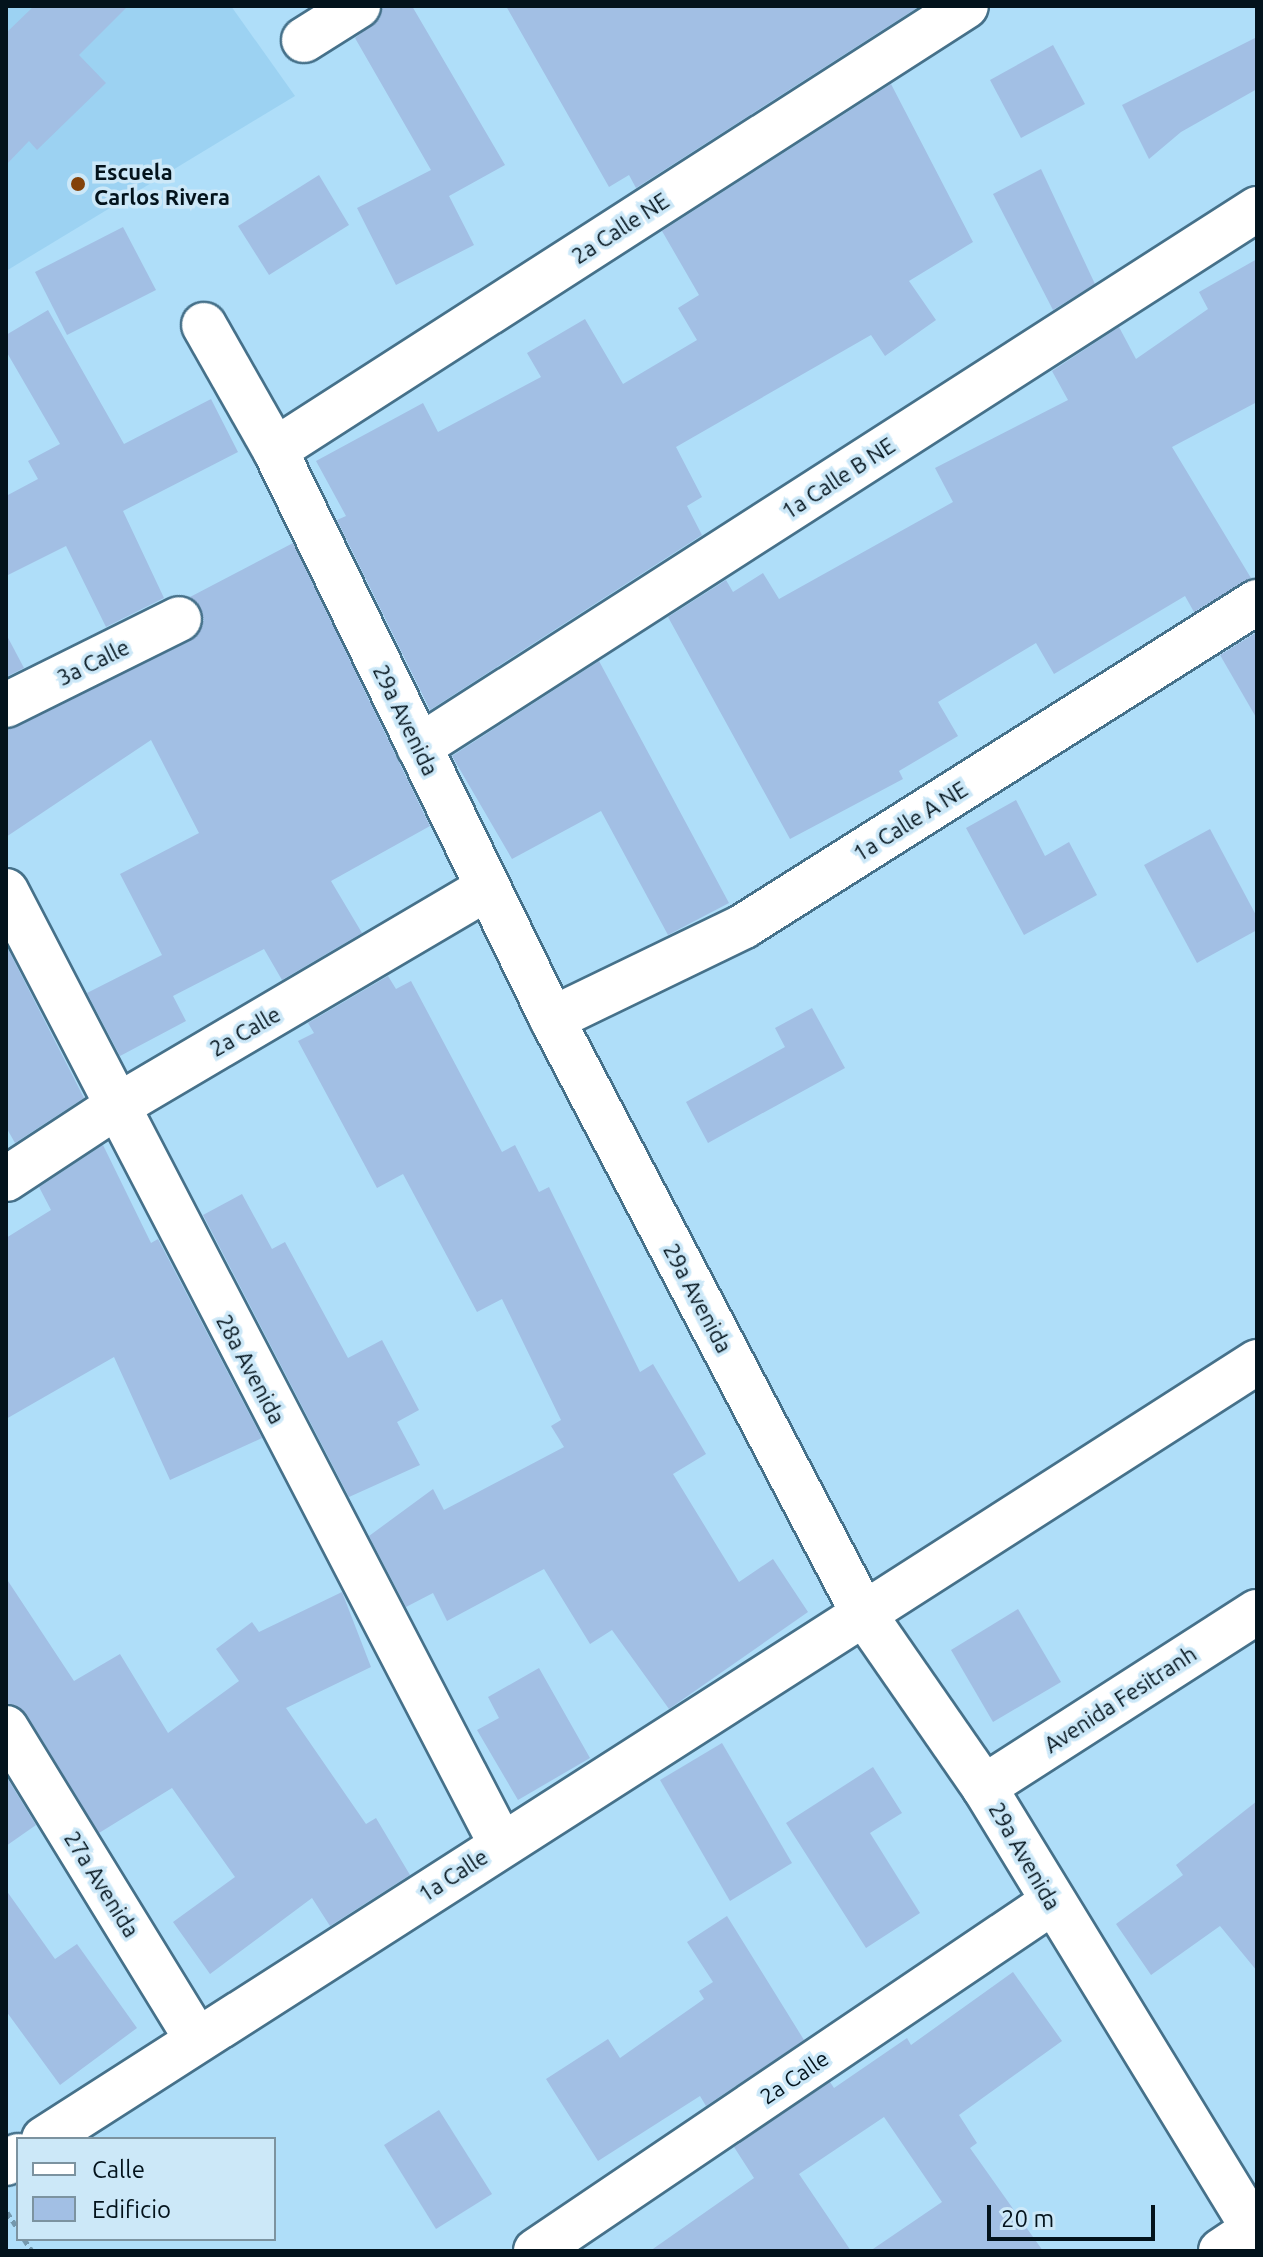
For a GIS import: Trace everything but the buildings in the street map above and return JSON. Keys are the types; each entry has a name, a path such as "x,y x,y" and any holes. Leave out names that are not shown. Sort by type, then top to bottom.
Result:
{"street":[{"path":"304,40 358,6"},
{"name":"2a Calle NE","path":"275,450 966,6"},
{"name":"1a Calle B NE","path":"419,747 1257,209"},
{"name":"29a Avenida","path":"204,325 275,450 552,1019 862,1611 984,1787 1244,2238"},
{"name":"1a Calle A NE","path":"552,1019 744,926 1257,602"},
{"name":"3a Calle","path":"6,705 179,619"},
{"name":"2a Calle","path":"6,1179 114,1108 488,888"},
{"name":"28a Avenida","path":"6,891 114,1108 501,1844"},
{"name":"1a Calle","path":"47,2137 862,1611 1257,1362"},
{"name":"Avenida Fesitranh","path":"984,1787 1257,1612"},
{"name":"27a Avenida","path":"6,1728 197,2040"},
{"name":"2a Calle","path":"536,2251 1051,1903"}],"shaded area":[{"name":"Escuela Carlos Rivera","path":"6,6 231,6 295,96 6,271"}],"place":[{"name":"Escuela Carlos Rivera","path":"78,184"}]}
